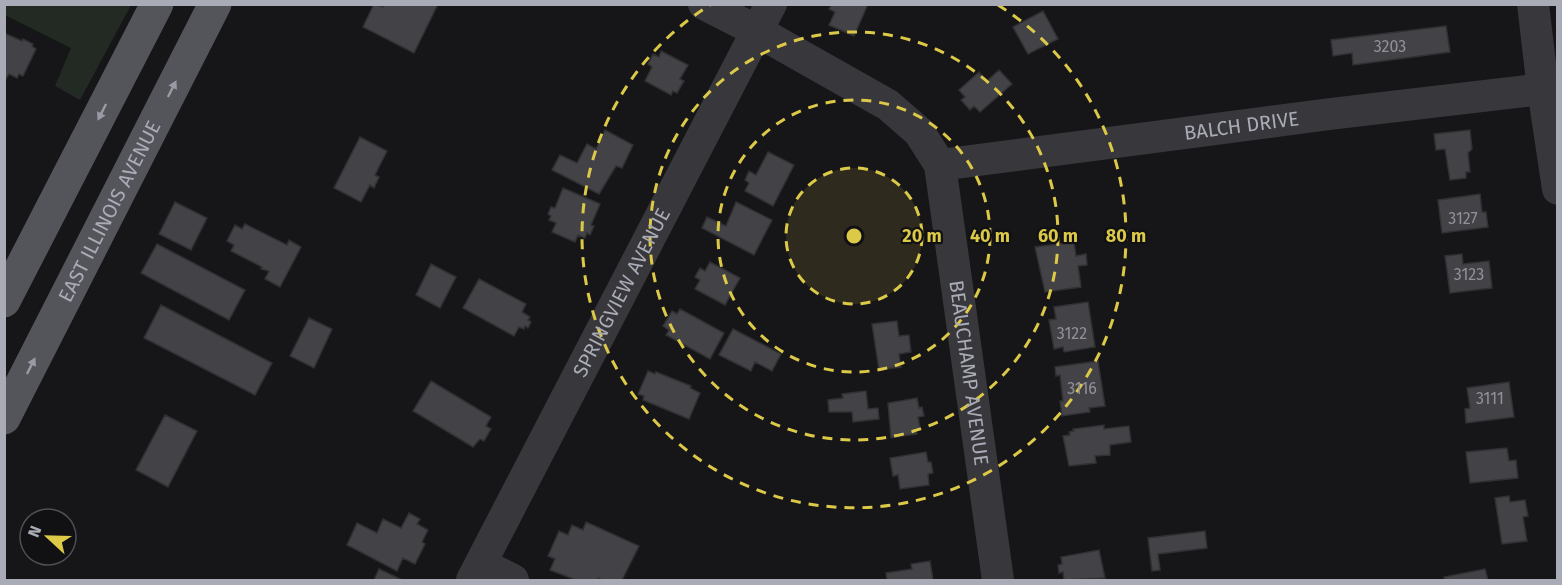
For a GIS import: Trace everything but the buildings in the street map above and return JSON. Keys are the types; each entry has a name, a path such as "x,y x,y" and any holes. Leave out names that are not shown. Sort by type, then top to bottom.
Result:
{"main road":[{"path":"4,301 158,4"},
{"name":"EAST ILLINOIS AVENUE","path":"4,418 215,4"}],"street":[{"name":"BEAUCHAMP AVENUE","path":"704,4 764,18 888,105 919,132 940,165 998,580"},
{"path":"1533,4 1557,189"},
{"name":"SPRINGVIEW AVENUE","path":"476,572 764,18"},
{"name":"BALCH DRIVE","path":"940,165 1330,114 1543,89"},
{"path":"476,572 513,580"}],"shaded area":[{"path":"4,5 131,5 80,100 55,86 71,48 5,15"}]}
